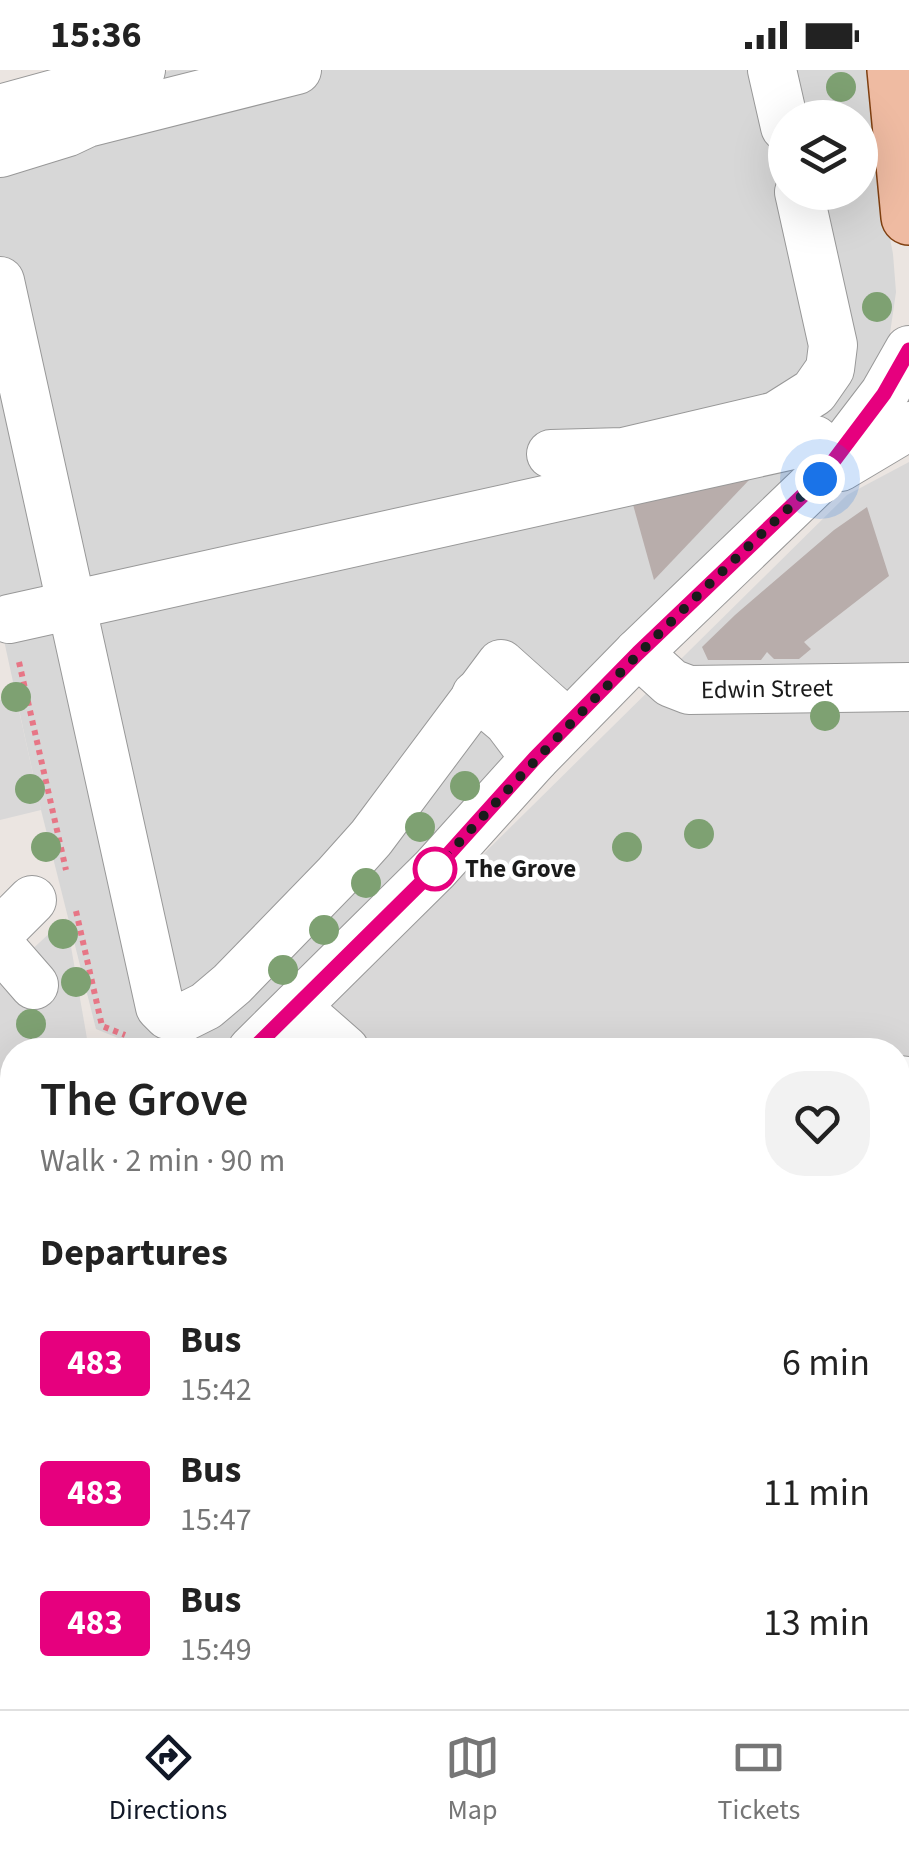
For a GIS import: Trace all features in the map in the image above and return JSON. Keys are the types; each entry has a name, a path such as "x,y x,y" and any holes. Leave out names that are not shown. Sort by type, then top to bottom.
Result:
{"main road":[{"path":"895,70 909,217"}],"street":[{"path":"0,109 142,70"},
{"path":"0,153 86,123 297,70"},
{"path":"772,70 779,100"},
{"path":"550,454 624,452 748,423 776,416 814,392 830,369 834,345 804,210"},
{"path":"0,281 160,1008 168,1016 184,1017 206,1006 337,876 371,838 489,680"},
{"path":"264,1038 435,869 535,758 884,394 909,350"},
{"path":"10,619 817,460 909,426"},
{"name":"Edwin Street","path":"638,653 671,683 689,690 909,687"},
{"path":"489,680 568,724"},
{"path":"489,680 508,722 535,758"},
{"path":"0,946 34,985"},
{"path":"296,1007 331,1038"}],"path":[{"path":"10,619 43,903 102,1026 133,1038"}],"shaded area":[{"path":"172,70 868,70 870,100 768,100 768,210 878,210 878,177 896,292 881,360 853,410 240,1038 118,1038 96,1029 40,806 0,622 0,120"},
{"path":"909,462 909,1038 297,1038 847,495"},
{"path":"16,697 41,810 0,820 0,700"},
{"path":"66,918 87,1038 0,1038 0,979"}],"building":[{"path":"750,479 654,580 632,501"},
{"path":"867,507 889,576 804,642 811,649 799,659 774,659 767,652 761,660 708,660 702,647 735,615 834,530"}],"bus line":[{"name":"483","path":"264,1038 435,869 535,758 638,653 820,479 884,394 909,350"}],"place":[{"name":"The Grove","path":"435,869"}],"route":[{"path":"435,869 614,677 820,479"}]}
